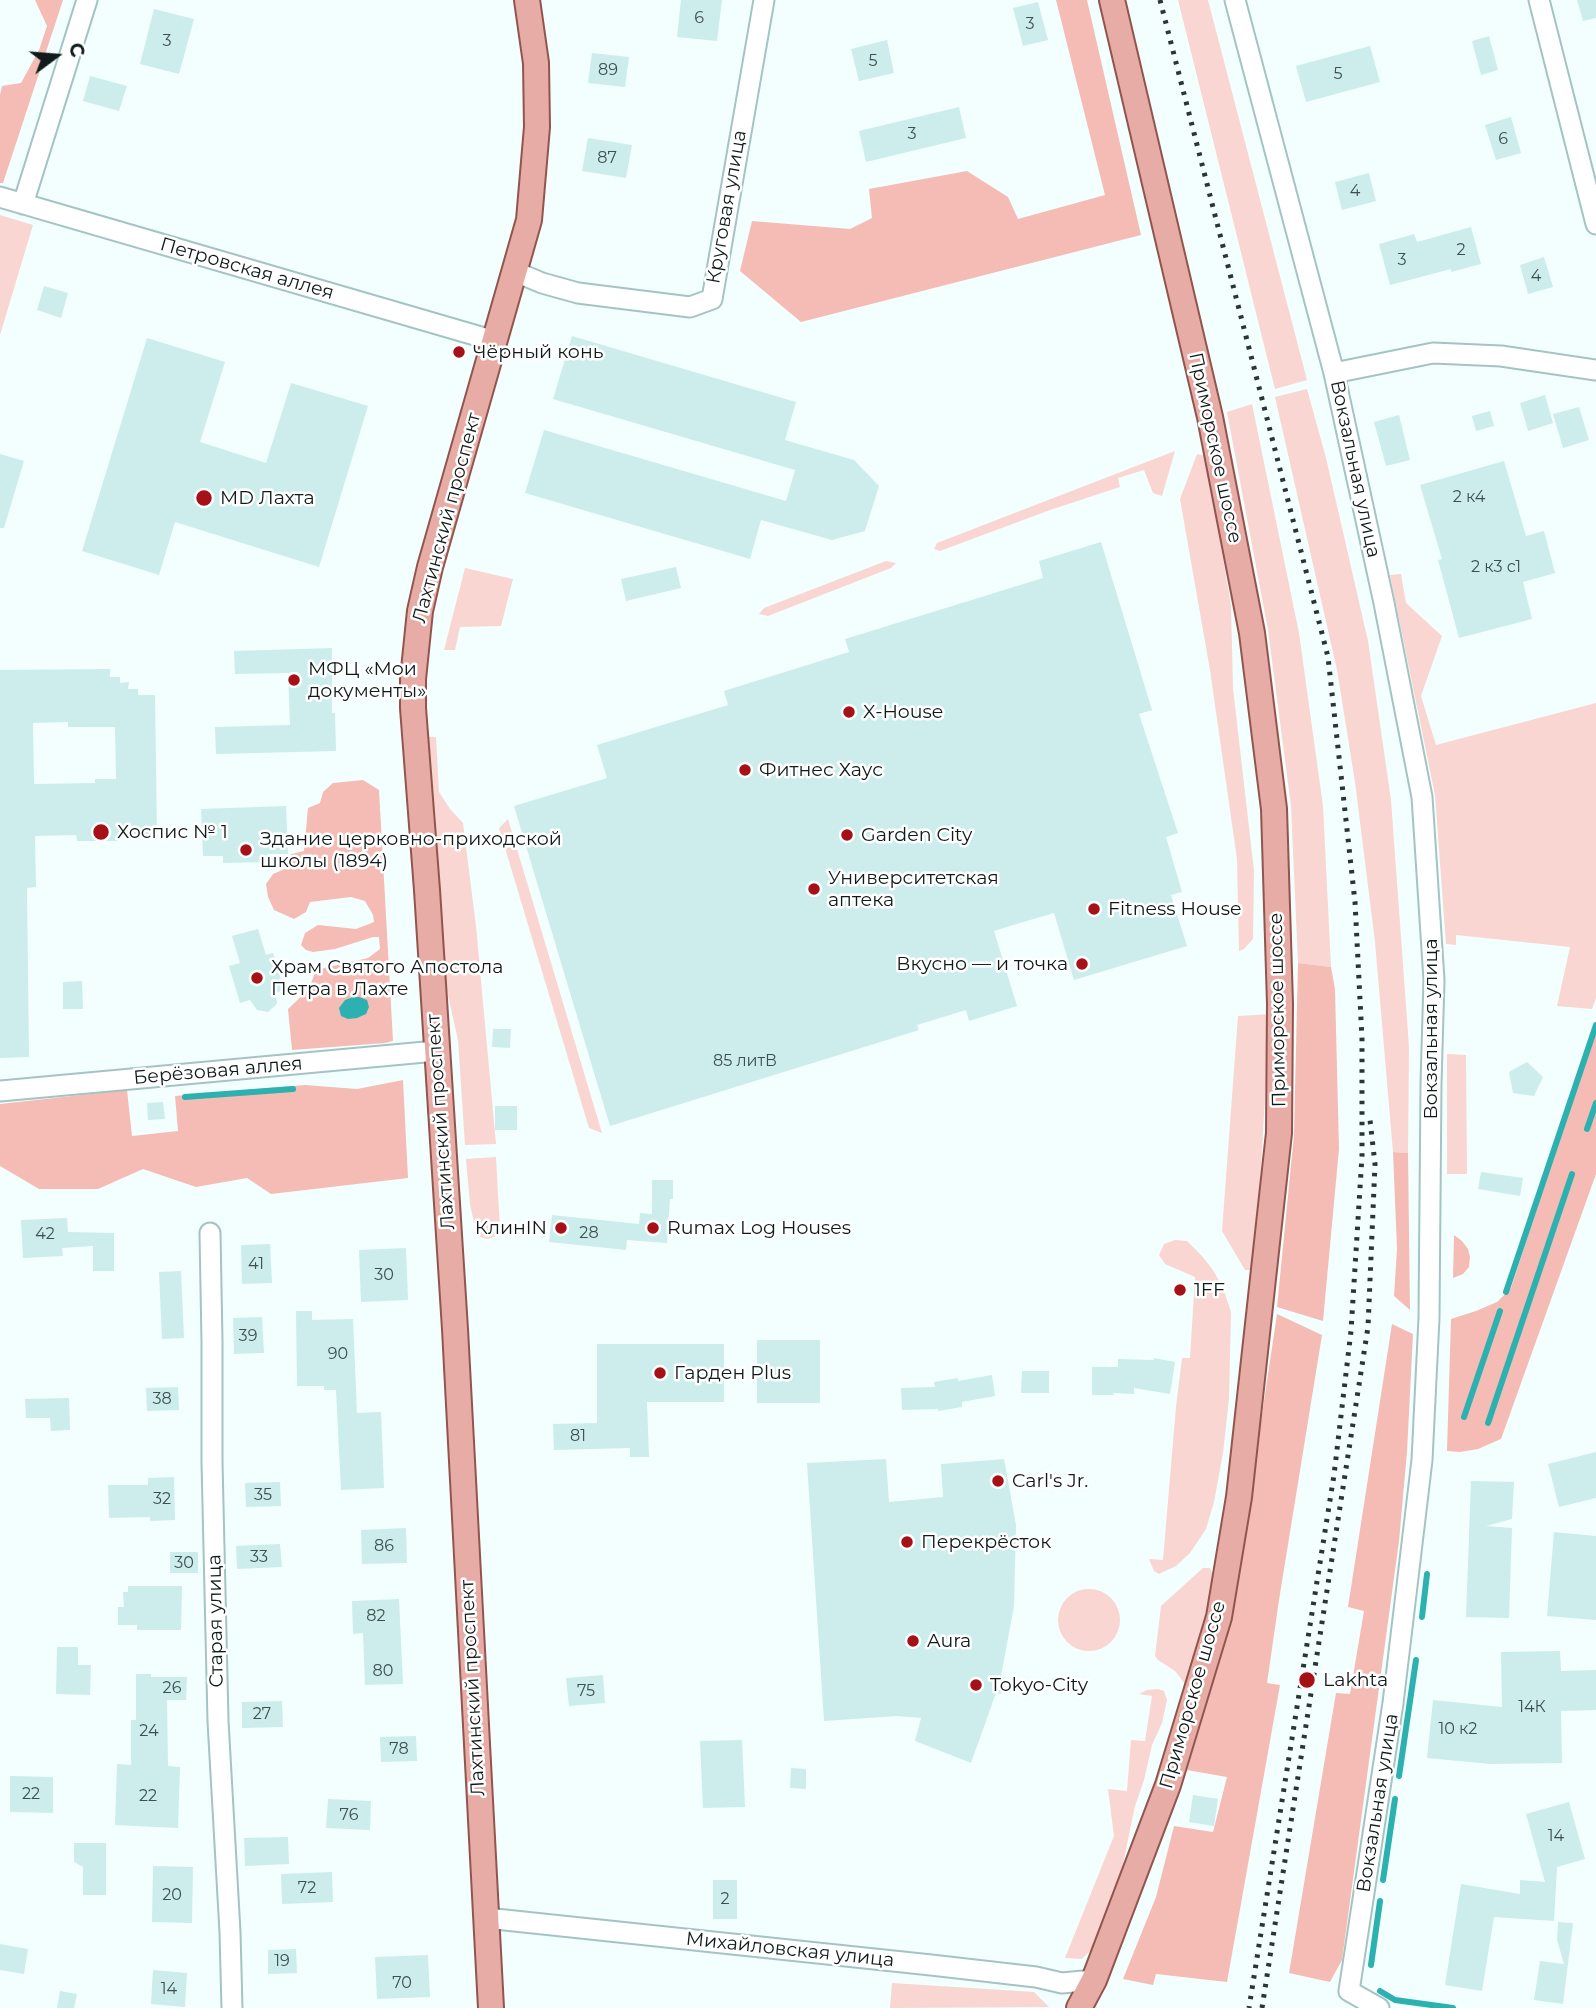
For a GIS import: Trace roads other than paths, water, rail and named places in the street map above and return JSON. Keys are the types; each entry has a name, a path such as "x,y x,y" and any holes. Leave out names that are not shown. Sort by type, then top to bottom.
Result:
{"main road":[{"name":"Лахтинский проспект","path":"491,2008 455,1329 413,678 420,611 430,567 529,220 537,127 536,63 527,0"},
{"name":"Приморское шоссе","path":"1079,2008 1094,1980 1168,1785 1219,1617 1242,1472 1279,1133 1280,1004 1274,808 1252,633 1210,417 1112,0"}],"street":[{"path":"23,204 87,0"},
{"name":"Круговая улица","path":"516,272 578,293 690,307 712,299 764,0"},
{"name":"Вокзальная улица","path":"1236,0 1334,373 1384,603 1422,797 1434,980 1429,1318 1422,1460 1393,1703 1349,1991 1379,2008"},
{"path":"1539,0 1596,224"},
{"name":"Петровская аллея","path":"0,197 495,341"},
{"path":"1334,373 1433,353 1501,356 1596,370"},
{"name":"Берёзовая аллея","path":"0,1091 436,1051"},
{"name":"Старая улица","path":"210,1233 218,1721 232,2008"},
{"name":"Михайловская улица","path":"486,1918 931,1965 1037,1977 1062,1983 1094,1980"}],"water":[{"path":"353,997 367,1000 369,1007 366,1014 348,1019 341,1016 339,1008 345,1000"}],"waterway":[{"path":"1506,1292 1596,1025"},
{"path":"185,1097 293,1089"},
{"path":"1587,1129 1596,1103"},
{"path":"1488,1423 1572,1174"},
{"path":"1464,1417 1500,1311"},
{"path":"1422,1617 1427,1574"},
{"path":"1399,1776 1416,1660"},
{"path":"1383,1880 1395,1799"},
{"path":"1371,1965 1380,1901"},
{"path":"1380,1991 1395,2000 1453,2008"}],"railway":[{"path":"1160,0 1328,657 1355,902 1362,1039 1362,1156 1351,1331 1334,1475 1249,2008"},
{"path":"1262,2008 1368,1327 1375,1164 1370,1120"}],"place":[{"name":"Чёрный конь","path":"459,352"},
{"name":"MD Лахта","path":"204,498"},
{"name":"МФЦ «Мои документы»","path":"294,680"},
{"name":"X-House","path":"849,712"},
{"name":"Фитнес Хаус","path":"745,770"},
{"name":"Хоспис № 1","path":"101,832"},
{"name":"Garden City","path":"847,835"},
{"name":"Здание церковно-приходской школы (1894)","path":"246,850"},
{"name":"Университетская аптека","path":"814,889"},
{"name":"Fitness House","path":"1094,909"},
{"name":"Вкусно — и точка","path":"1082,964"},
{"name":"Храм Святого Апостола Петра в Лахте","path":"257,978"},
{"name":"КлинIN","path":"561,1228"},
{"name":"Rumax Log Houses","path":"653,1228"},
{"name":"1FF","path":"1180,1290"},
{"name":"Гарден Plus","path":"660,1373"},
{"name":"Carl's Jr.","path":"998,1481"},
{"name":"Перекрёсток","path":"907,1542"},
{"name":"Aura","path":"913,1641"},
{"name":"Lakhta","path":"1307,1680"},
{"name":"Tokyo-City","path":"976,1685"}]}
